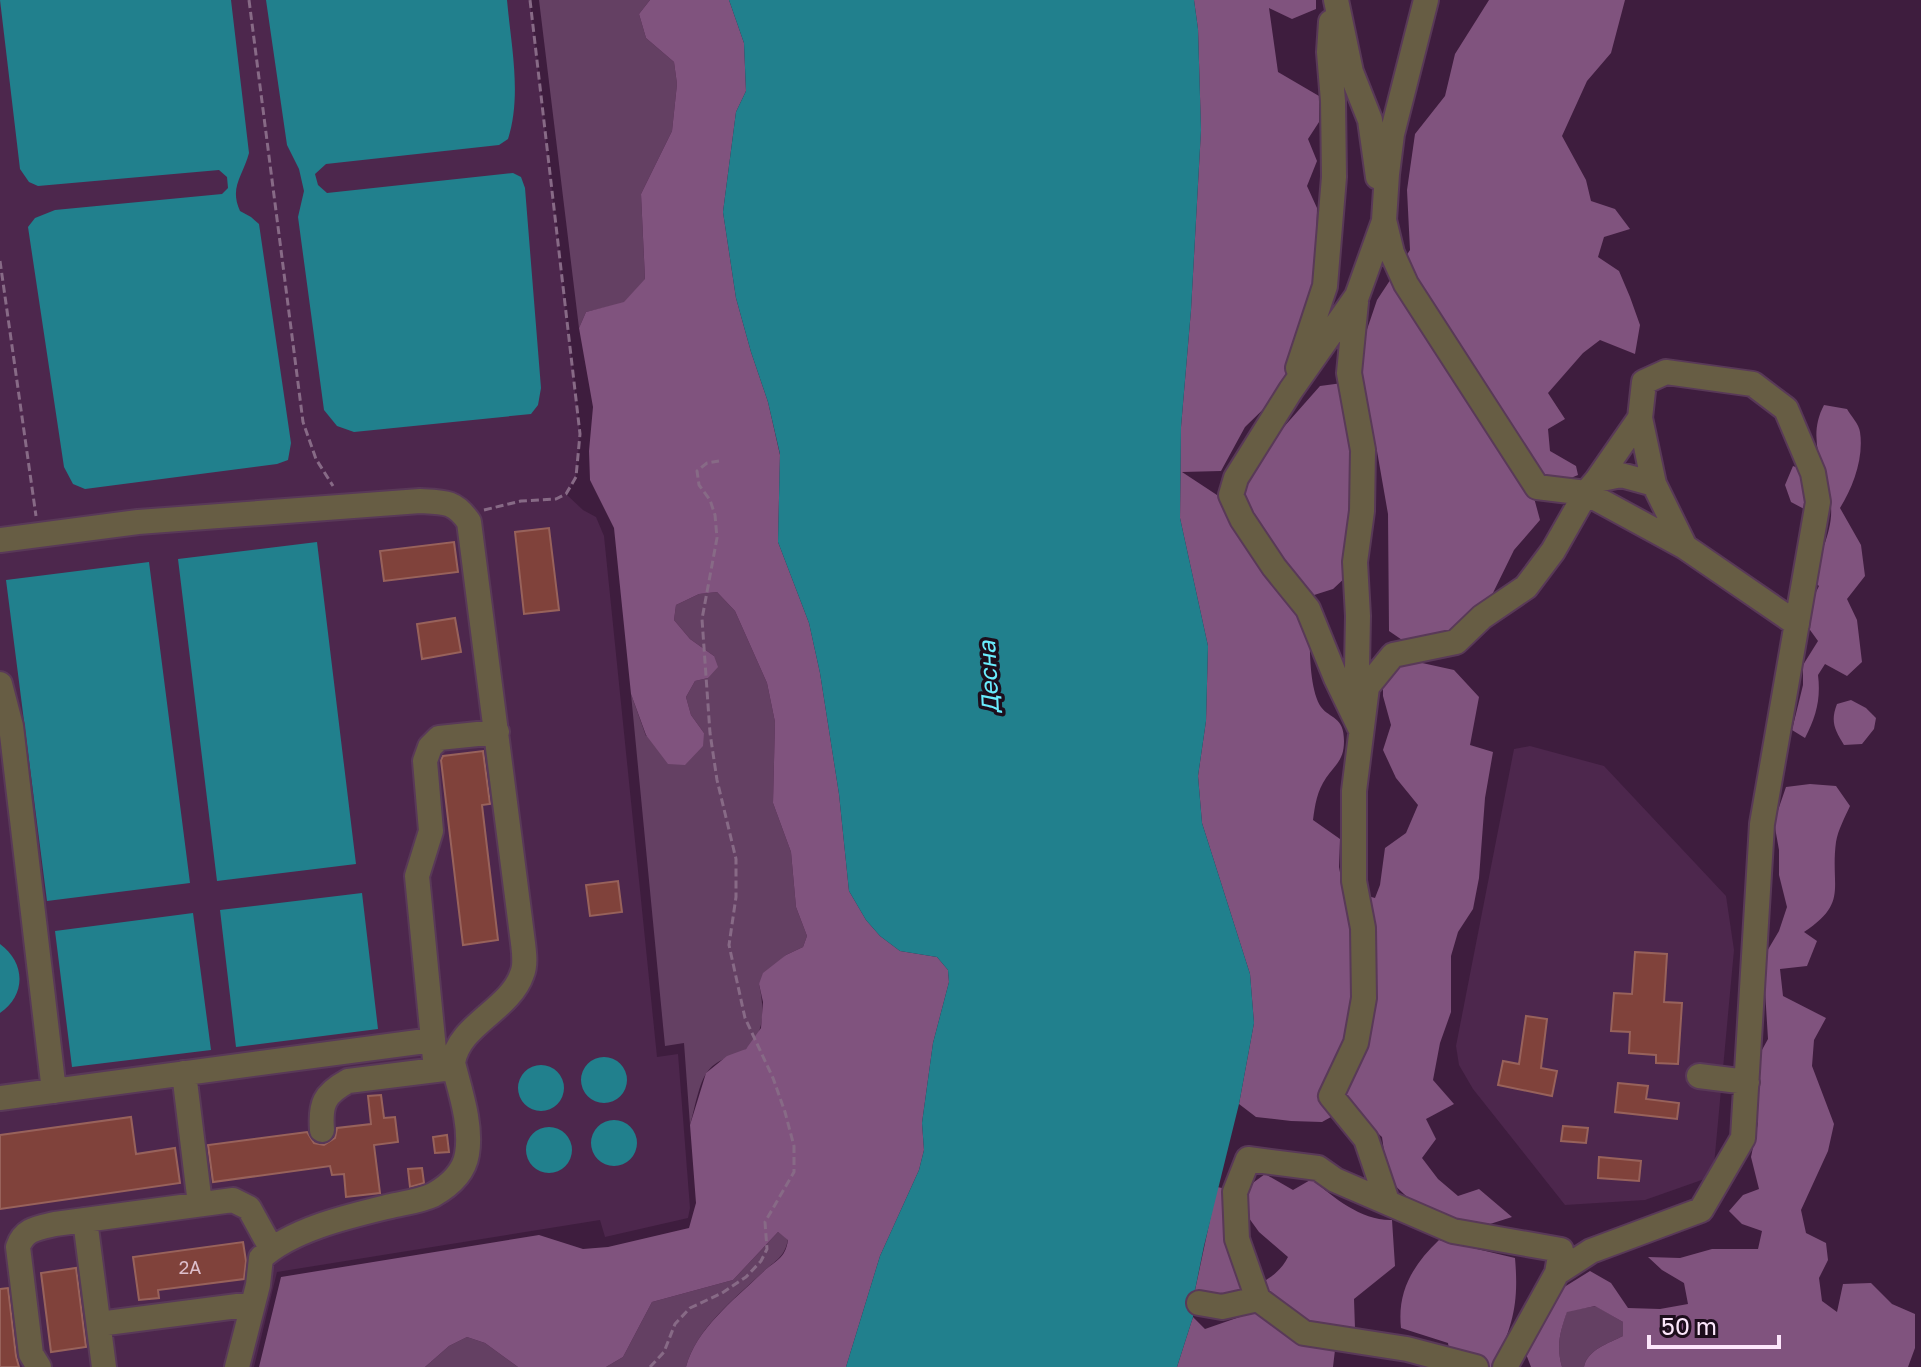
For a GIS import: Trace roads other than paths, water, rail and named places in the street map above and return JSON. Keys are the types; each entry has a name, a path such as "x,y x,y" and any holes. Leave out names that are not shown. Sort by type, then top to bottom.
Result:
{"street":[{"path":"1334,0 1351,72 1370,120 1384,220 1392,253 1406,284 1537,487 1592,486 1621,475 1654,484"},
{"path":"1291,390 1325,286 1334,177 1329,52 1334,0"},
{"path":"1367,687 1357,668 1355,562 1362,511 1363,450 1349,373 1357,296 1384,220 1392,134 1426,0"},
{"path":"1357,296 1291,390 1236,478 1231,495 1242,519 1274,567 1308,609 1361,730"},
{"path":"1557,1273 1591,1251 1701,1210 1743,1138 1762,824 1818,502 1813,473 1786,409 1753,384 1666,372 1644,382 1640,418 1654,484 1685,547"},
{"path":"1387,1201 1366,1139 1331,1096 1356,1043 1364,998 1363,928 1354,881 1354,791 1367,687 1393,655 1456,642 1482,617 1526,587 1640,418"},
{"path":"1592,486 1797,624"},
{"path":"0,540 138,522 420,501 442,502 462,510 471,529 524,964 522,974 505,1001 462,1041 445,1069"},
{"path":"0,684 11,726 54,1091"},
{"path":"237,1367 261,1258 271,1248 299,1234 339,1221 431,1196 454,1181 463,1167 468,1137 433,1040 417,876 431,831 425,761 430,747 439,738 497,732"},
{"path":"0,1098 433,1040"},
{"path":"322,1130 321,1111 326,1099 335,1088 348,1081 445,1069"},
{"path":"184,1073 200,1204"},
{"path":"1699,1076 1747,1082"},
{"path":"1476,1367 1407,1349 1304,1333 1258,1299 1237,1239 1235,1192 1248,1159 1318,1168 1335,1180 1453,1231 1561,1250 1557,1273 1505,1367"},
{"path":"39,1367 31,1354 18,1247 27,1232 85,1220 233,1200 249,1208 271,1248"},
{"path":"85,1220 104,1367"},
{"path":"1199,1303 1222,1307 1258,1299"},
{"path":"99,1324 253,1304"}],"water":[{"path":"0,0 231,0 249,153 236,195 240,211 259,224 291,443 288,460 277,464 85,489 73,484 64,467 28,227 35,218 55,210 222,194 228,188 227,177 219,170 38,186 29,182 20,169"},
{"path":"266,0 507,0 515,88 508,139 499,145 326,164 315,174 318,185 327,193 513,173 521,177 525,188 541,388 538,405 531,414 354,432 337,426 324,410 298,217 304,191 299,169 287,145"},
{"name":"Десна","path":"729,0 1194,0 1198,29 1201,130 1181,427 1180,518 1208,646 1206,721 1198,776 1202,823 1250,974 1254,1023 1239,1104 1204,1246 1193,1317 1177,1367 846,1367 880,1256 919,1170 924,1150 922,1123 933,1043 949,982 948,970 937,957 900,951 880,936 866,920 849,891 839,794 820,673 809,623 778,542 780,454 768,402 736,298 723,212 736,112 746,91 744,43"},
{"path":"317,542 356,864 217,881 178,559"},
{"path":"149,562 190,883 47,901 6,580"},
{"path":"362,893 378,1029 236,1047 220,910"},
{"path":"193,913 211,1050 72,1067 55,931"},
{"path":"0,944 15,960 20,979 15,997 0,1013"},
{"path":"604,1057 620,1064 627,1080 620,1096 604,1103 588,1096 581,1080 588,1064"},
{"path":"541,1065 557,1072 564,1088 557,1104 541,1111 525,1104 518,1088 525,1072"},
{"path":"614,1120 630,1127 637,1143 630,1159 614,1166 598,1159 591,1143 598,1127"},
{"path":"549,1127 565,1134 572,1150 565,1166 549,1173 533,1166 526,1150 533,1134"}]}
